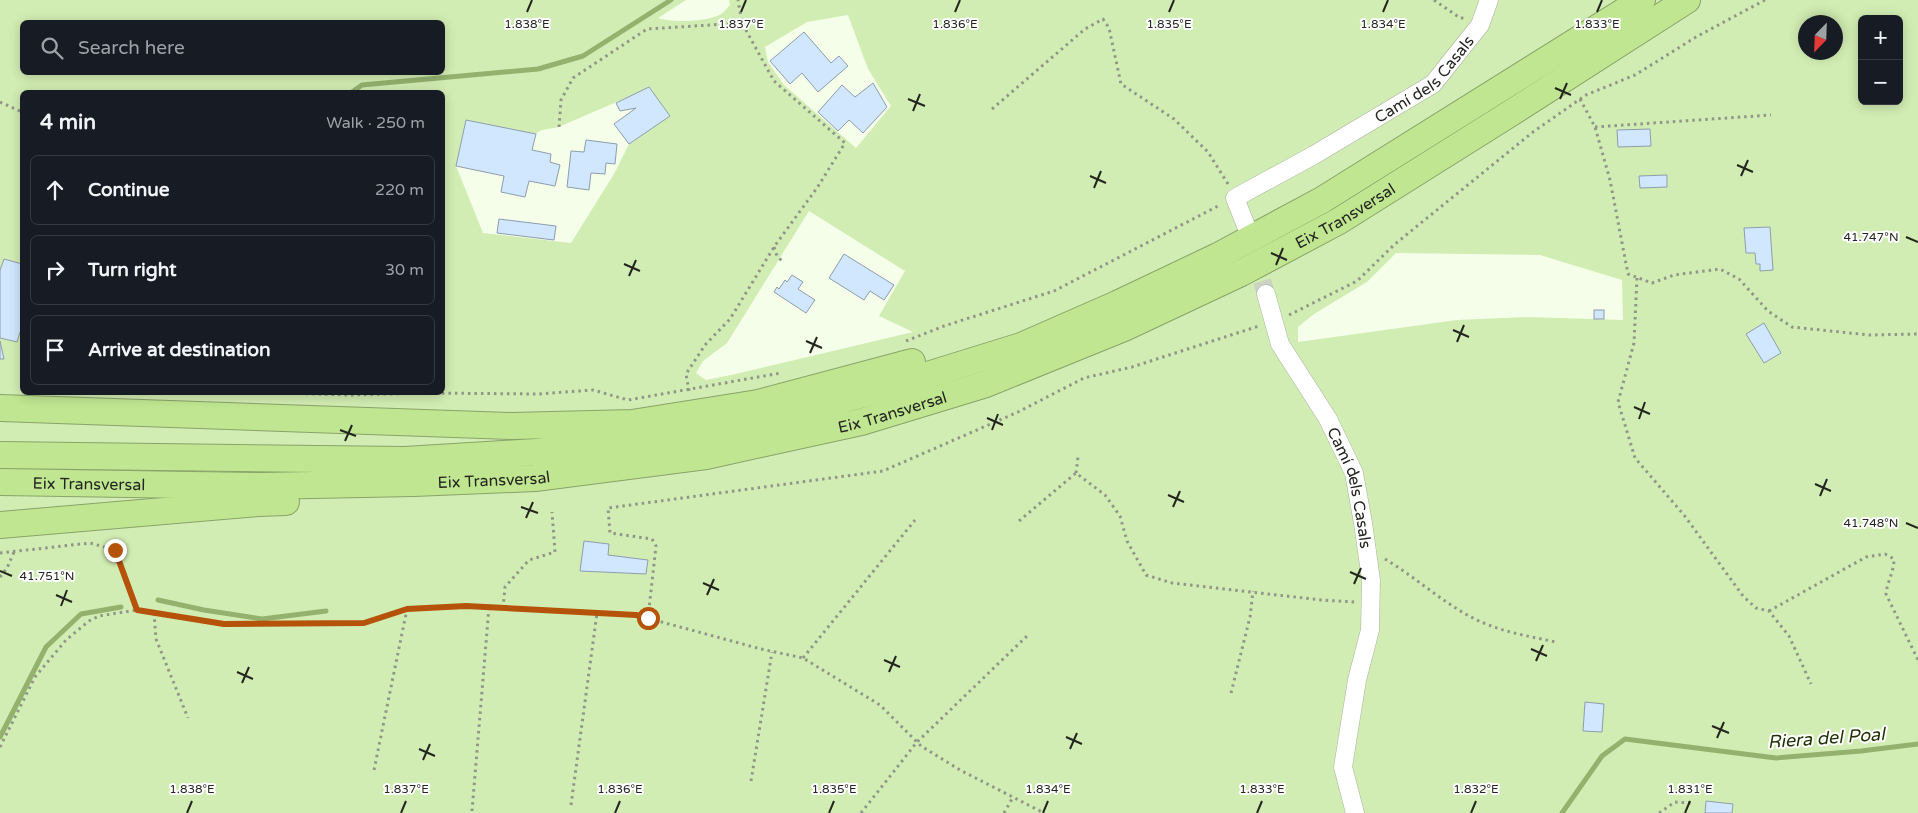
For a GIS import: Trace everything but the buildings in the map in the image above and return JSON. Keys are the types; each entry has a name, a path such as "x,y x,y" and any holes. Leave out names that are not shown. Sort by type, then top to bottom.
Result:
{"highway":[{"name":"Eix Transversal","path":"0,455 405,460 536,452 677,436 786,415 879,390 1021,346 1117,304 1218,256 1322,200 1642,0"},
{"name":"Eix Transversal","path":"0,482 262,486 414,484 535,478 706,456 861,422 986,384 1124,328 1241,273 1339,221 1687,0"},
{"path":"0,408 512,426 632,423 758,403 948,353 1117,304"},
{"path":"0,525 258,503 421,498 535,478"}],"street":[{"name":"Camí dels Casals","path":"1234,198 1314,155 1434,84 1480,25 1490,0"},
{"path":"1234,198 1246,226"},
{"name":"Camí dels Casals","path":"1266,294 1280,344 1328,419 1354,473 1371,580 1370,630 1357,680 1343,767 1355,813"}],"path":[{"path":"689,391 686,374 705,345 730,319 774,246 817,188 845,143 774,81 742,23 738,0"},
{"path":"1434,0 1460,18 1483,17"},
{"path":"648,618 656,546 652,539 610,533 608,508 883,471 1018,412 1084,378 1132,367 1273,322 1300,311 1357,281 1395,244 1533,132 1580,99 1635,75 1696,37 1765,0"},
{"path":"901,343 944,326 1054,291 1234,198 1208,152 1174,119 1120,84 1109,28 1103,19 1085,29 992,109"},
{"path":"560,127 561,100 573,78 647,29 742,23"},
{"path":"1580,99 1596,127 1610,180 1628,274 1652,284 1674,275 1720,269 1739,279 1768,311 1792,327 1869,335 1918,334"},
{"path":"0,102 20,111"},
{"path":"1596,127 1771,115"},
{"path":"774,246 776,256 783,262"},
{"path":"1637,278 1634,343 1618,402 1635,458 1684,515 1743,596 1756,608 1769,611 1789,636 1811,684"},
{"path":"445,393 538,394 593,390 628,400 689,391 789,372"},
{"path":"326,395 376,395"},
{"path":"1019,521 1076,473 1078,457"},
{"path":"1076,473 1105,495 1120,516 1127,541 1146,575 1172,583 1320,600 1370,603"},
{"path":"503,608 505,588 529,560 555,552 552,512"},
{"path":"802,658 914,520"},
{"path":"0,553 90,542 115,550 137,610"},
{"path":"1367,549 1471,617 1512,632 1556,642"},
{"path":"0,577 14,551"},
{"path":"1769,611 1866,557 1885,554 1894,559 1894,568 1886,594 1918,660"},
{"path":"1230,693 1250,617 1253,591"},
{"path":"0,747 35,677 66,640 93,618 137,610 224,624 364,623 407,609 466,606 636,615 772,652 802,658 880,705 917,742 960,770 1044,813"},
{"path":"472,811 489,607"},
{"path":"374,770 407,609"},
{"path":"154,612 156,639 188,718"},
{"path":"570,805 597,613"},
{"path":"862,813 917,742 1027,636"},
{"path":"751,781 772,652"},
{"path":"1004,813 1013,797"},
{"path":"1659,813 1675,802 1691,803"}],"green space":[{"path":"0,0 686,0 658,18 680,21 715,17 730,5 729,0 1918,0 1918,813 0,813","holes":["848,15 868,69 891,106 856,148 784,85 768,62 765,47 807,22","649,87 670,116 629,144 614,174 571,243 483,233 456,166 466,120 536,134 542,130 561,126","809,211 905,271 879,316 913,332 706,380 696,373 703,361 727,343","1396,253 1540,255 1622,280 1623,320 1528,317 1457,320 1298,342 1298,327 1314,314 1367,282"]}],"waterway":[{"path":"355,90 362,85 538,69 583,56 671,0"},
{"path":"158,600 204,610 262,619 326,611"},
{"path":"0,737 46,647 81,614 121,607"},
{"name":"Riera del Poal","path":"1562,813 1602,756 1625,739 1776,758 1918,744"}],"tunnel":[{"path":"1255,255 1266,294"}],"route":[{"path":"115,550 137,610 224,624 364,623 407,609 466,606 636,615 648,618"}]}
